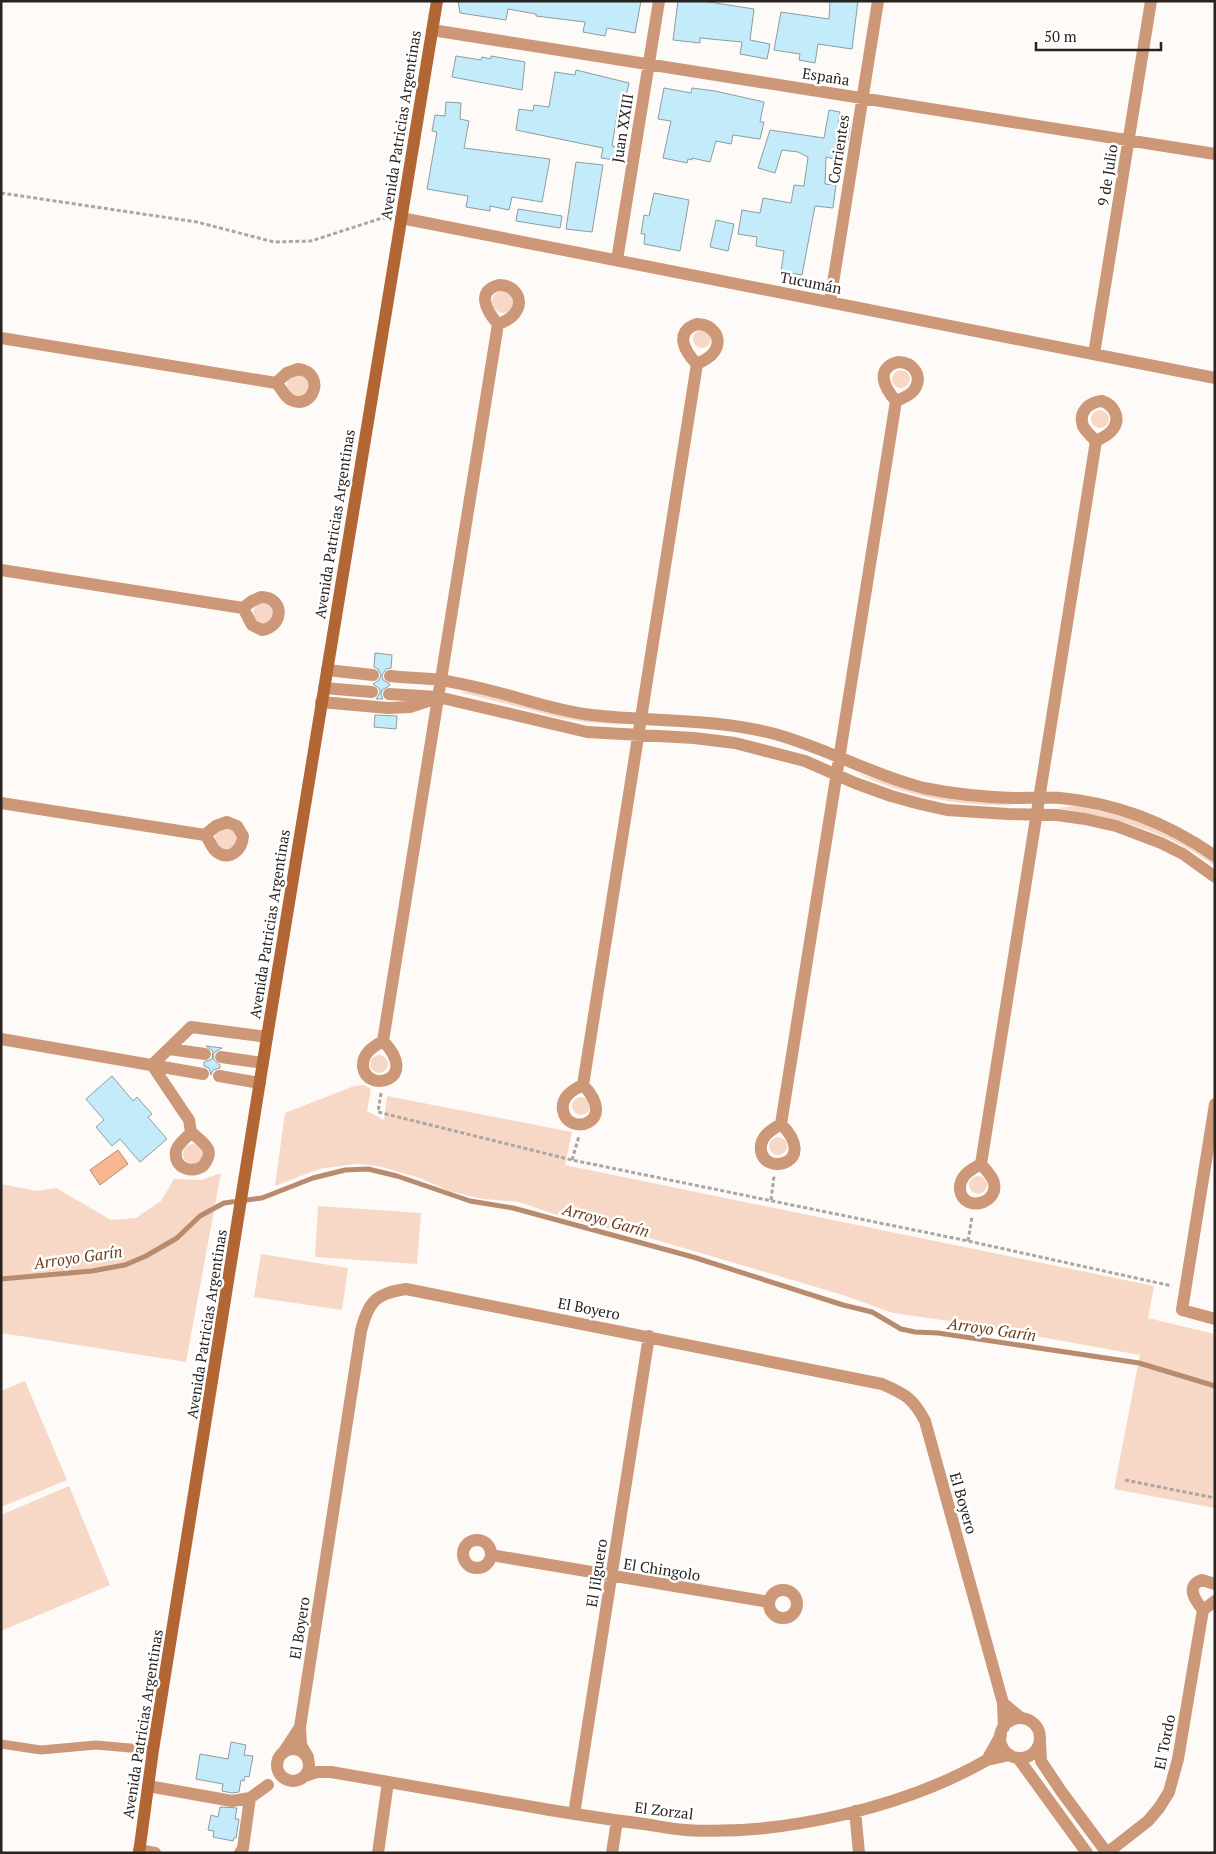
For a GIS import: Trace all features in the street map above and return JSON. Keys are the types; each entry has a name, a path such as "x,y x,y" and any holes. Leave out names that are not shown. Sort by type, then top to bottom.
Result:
{"street":[{"name":"Avenida Patricias Argentinas","path":"139,1851 153,1750 321,702 437,1"},
{"name":"Juan XXIII","path":"617,260 658,1"},
{"name":"Corrientes","path":"830,302 878,1"},
{"name":"9 de Julio","path":"1094,354 1151,1"},
{"name":"España","path":"432,30 1215,154"},
{"name":"Tucumán","path":"401,218 1215,378"},
{"path":"384,1041 498,324"},
{"path":"1,338 276,383"},
{"path":"583,1085 566,1096 562,1105 563,1114 567,1120 576,1125 588,1123 593,1118 596,1110 595,1101 583,1085 697,364"},
{"path":"781,1124 794,1140 795,1149 792,1158 787,1162 776,1164 766,1160 762,1154 761,1145 764,1136 781,1124 896,402"},
{"path":"981,1164 964,1176 960,1184 961,1193 965,1199 974,1204 982,1203 991,1198 994,1190 993,1180 981,1164 1096,441"},
{"path":"1,570 242,608"},
{"path":"327,670 373,674"},
{"path":"390,676 441,680 590,715 697,721 738,726 807,744 894,779 941,791 977,796 1088,802 1140,816 1185,836 1215,856"},
{"path":"324,688 372,692"},
{"path":"389,694 438,697 587,732 694,738 735,743 804,761 891,796 920,804 974,813 1057,815 1085,819 1138,833 1183,854 1215,877"},
{"path":"321,702 388,708 410,707 438,697"},
{"path":"1,803 205,835"},
{"path":"152,1066 191,1027 267,1038"},
{"path":"1,1039 203,1074"},
{"path":"384,1041 396,1057 397,1066 394,1074 388,1079 377,1081 368,1076 364,1070 363,1061 366,1053 372,1047 384,1041"},
{"path":"169,1049 205,1054"},
{"path":"220,1057 263,1063"},
{"path":"152,1066 189,1120 191,1132"},
{"path":"219,1076 260,1083"},
{"path":"1215,1104 1182,1310 1215,1319"},
{"name":"El Boyero","path":"300,1728 361,1331 368,1308 378,1298 390,1291 406,1289 882,1384 902,1393 917,1406 925,1421 1003,1703 1002,1731"},
{"name":"El Jilguero","path":"574,1814 649,1336"},
{"name":"El Chingolo","path":"491,1555 611,1577 769,1602"},
{"path":"1215,1584 1202,1580 1194,1585 1192,1590 1193,1596 1203,1610 1215,1601"},
{"name":"El Tordo","path":"1107,1853 1148,1821 1169,1792 1178,1759 1203,1610"},
{"path":"1003,1703 1021,1718 1032,1722 1036,1726 1039,1731 1042,1761 1061,1791 1107,1853"},
{"path":"987,1760 1002,1731 1014,1719 1021,1718"},
{"path":"300,1728 302,1745 308,1759 309,1768 305,1776"},
{"path":"268,1785 280,1759 300,1728"},
{"path":"1002,1731 1003,1747 1014,1757 1087,1853"},
{"path":"1014,1757 1030,1756 1040,1743"},
{"path":"280,1759 292,1749 302,1751 320,1766 331,1772"},
{"name":"El Zorzal","path":"331,1772 617,1821 683,1830 714,1831 785,1825 855,1811 931,1787 987,1760 1014,1757"},
{"path":"280,1759 280,1774 288,1780"},
{"path":"148,1786 232,1801 250,1798 277,1781 297,1780 316,1772 331,1772"},
{"path":"378,1853 388,1782"},
{"path":"240,1853 243,1848 250,1798"},
{"path":"855,1811 859,1853"},
{"path":"612,1853 617,1821"},
{"path":"139,1851 155,1853"}],"lane":[{"path":"1,1744 41,1750 96,1745 153,1750"}],"path":[{"path":"1,192 197,222 274,242 311,242 382,218 401,218"},
{"path":"383,1081 378,1112 572,1160 968,1241 1184,1289"},
{"path":"572,1160 582,1124"},
{"path":"771,1200 776,1164"},
{"path":"968,1241 974,1204"},
{"path":"1125,1480 1215,1498"}],"shaded area":[{"path":"503,291 511,294 514,302 511,310 503,313 495,310 492,302 495,294"},
{"path":"698,330 706,330 711,335 709,346 698,348 693,343 693,335"},
{"path":"897,370 905,370 910,375 908,386 897,388 892,383 892,375"},
{"path":"298,374 308,381 309,385 302,395 298,396 288,389 287,385 294,375"},
{"path":"1096,410 1104,410 1109,415 1107,426 1096,428 1091,423 1091,415"},
{"path":"263,603 270,606 273,613 270,620 263,623 256,620 253,613 256,606"},
{"path":"472,691 623,725 561,718 460,692"},
{"path":"856,773 902,787 1015,805 954,802 914,794"},
{"path":"1076,806 1114,814 1164,832 1215,862 1215,866 1178,843 1159,835 1121,822 1058,808"},
{"path":"226,827 236,834 237,838 230,848 226,849 216,842 215,838 222,828"},
{"path":"375,1055 383,1055 388,1060 386,1071 375,1073 370,1068 370,1060"},
{"path":"364,1085 371,1089 367,1111 384,1120 387,1096 572,1132 565,1165 1154,1286 1148,1318 1215,1334 1215,1508 1114,1489 1140,1355 970,1324 893,1313 843,1295 643,1236 572,1220 519,1202 483,1199 449,1191 420,1178 378,1166 355,1164 319,1169 275,1186 285,1113 354,1086"},
{"path":"577,1097 585,1097 590,1102 588,1113 577,1115 572,1110 572,1102"},
{"path":"774,1137 782,1137 787,1142 785,1153 774,1155 769,1150 769,1142"},
{"path":"189,1144 197,1144 203,1150 203,1158 197,1164 189,1164 183,1158 183,1150"},
{"path":"118,1150 128,1164 100,1185 90,1170"},
{"path":"221,1173 186,1362 1,1333 1,1184 37,1191 56,1188 111,1220 136,1218 161,1201 174,1179 202,1180"},
{"path":"974,1176 982,1176 987,1181 985,1192 974,1194 969,1189 969,1181"},
{"path":"318,1206 421,1213 417,1264 315,1257"},
{"path":"261,1254 348,1268 342,1310 254,1297"},
{"path":"25,1381 67,1480 1,1507 1,1391"},
{"path":"69,1486 110,1585 1,1631 1,1515"}],"building":[{"path":"458,1 641,1 635,33 607,28 605,36 583,32 585,22 536,16 536,14 508,9 506,20 460,13"},
{"path":"678,1 703,1 754,9 750,40 770,44 767,59 740,54 742,42 700,38 700,43 673,40"},
{"path":"830,1 858,1 852,49 818,44 815,63 799,60 800,54 774,50 781,12 829,19"},
{"path":"456,56 481,60 482,57 491,59 491,56 525,62 522,90 452,77"},
{"path":"576,70 629,83 623,110 618,109 612,146 617,147 615,160 601,158 603,148 516,130 519,109 533,111 534,105 549,107 555,72 575,75"},
{"path":"664,88 691,93 692,88 715,91 764,102 760,122 764,122 760,139 733,135 731,144 716,141 710,162 692,158 692,160 688,159 687,163 663,158 671,121 658,119"},
{"path":"446,102 461,103 460,119 469,121 464,148 550,159 542,202 512,197 509,210 490,206 490,211 466,207 468,196 427,189 437,132 432,131 435,115 445,116"},
{"path":"829,110 840,112 838,123 850,125 848,140 836,138 834,159 826,157 825,184 836,185 833,208 815,206 802,275 781,271 784,251 756,246 757,237 738,234 742,210 760,213 763,198 791,203 794,185 804,186 808,157 798,152 782,150 775,173 758,168 770,130 824,138"},
{"path":"576,162 603,165 592,232 566,229"},
{"path":"654,193 689,200 680,251 644,244 645,234 641,234 644,215 649,216"},
{"path":"518,209 562,216 560,228 516,221"},
{"path":"716,220 734,224 728,251 710,247"},
{"path":"375,653 392,655 391,668 386,669 382,675 383,680 390,684 382,690 383,699 376,699 380,689 373,684 379,680 381,675 378,669 374,667"},
{"path":"375,715 397,716 396,729 374,727"},
{"path":"206,1046 222,1048 213,1055 220,1068 213,1070 211,1075 209,1068 204,1066 204,1062 212,1059 213,1051"},
{"path":"112,1076 133,1101 137,1097 152,1114 148,1117 167,1139 140,1162 120,1139 112,1146 96,1127 104,1120 86,1099"},
{"path":"231,1742 246,1745 244,1755 253,1756 249,1777 245,1776 244,1781 241,1780 239,1792 232,1793 222,1791 223,1784 196,1779 200,1754 228,1759"},
{"path":"220,1807 237,1808 235,1819 239,1819 236,1838 233,1841 213,1837 214,1831 208,1830 211,1815 218,1817"}],"waterway":[{"name":"Arroyo Garín","path":"1,1279 92,1271 125,1265 146,1256 177,1238 200,1216 224,1203 262,1198 313,1178 345,1170 368,1169 397,1176 470,1201 513,1208 693,1257 843,1305 872,1312 901,1329 1139,1363 1215,1386"}]}
